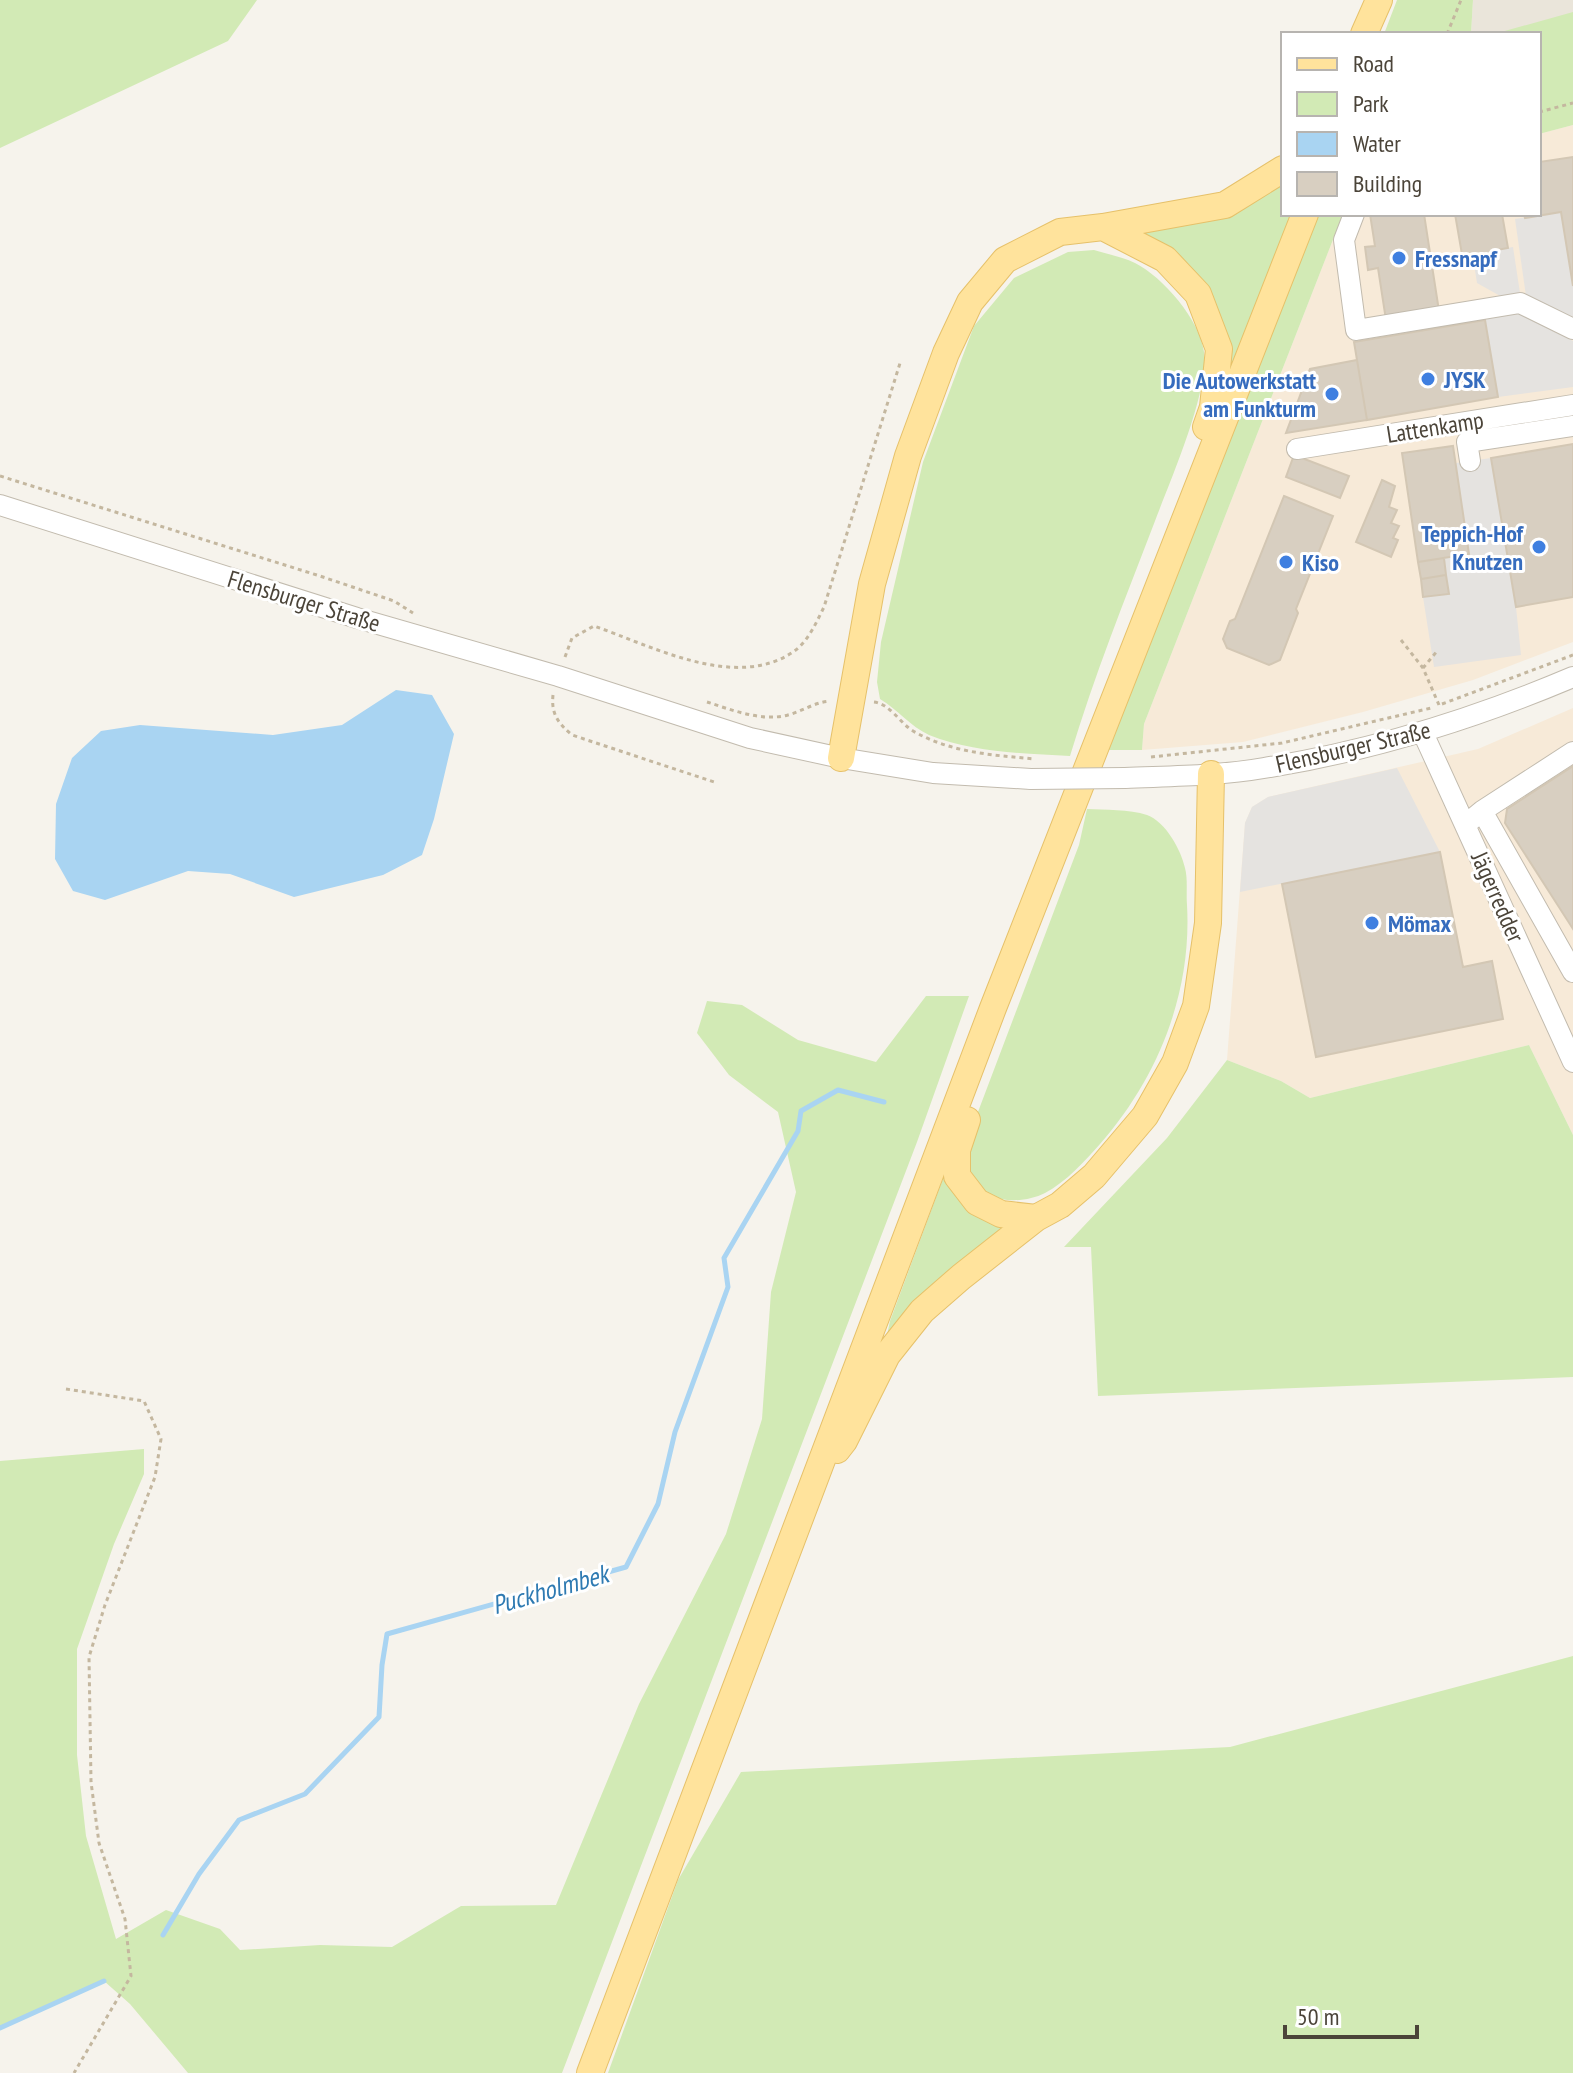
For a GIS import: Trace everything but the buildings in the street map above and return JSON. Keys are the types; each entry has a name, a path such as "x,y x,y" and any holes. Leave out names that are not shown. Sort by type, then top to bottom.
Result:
{"main road":[{"path":"1365,32 1379,0"},
{"path":"1378,32 1391,0"},
{"path":"841,758 872,584 908,456 946,353 970,302 1005,260 1060,232 1225,205 1281,170"},
{"path":"590,2073 993,1008 1304,216"},
{"path":"1103,227 1165,259 1198,294 1219,349 1213,407 1177,508 1179,533"},
{"path":"814,1476 844,1441 887,1355 922,1311 1036,1218 1060,1205 1094,1176 1145,1116 1175,1063 1196,1006 1208,923 1211,774"},
{"path":"993,1008 993,1037 957,1150 957,1176 977,1202 1001,1214 1036,1218"}],"street":[{"path":"1353,216 1344,240 1356,330 1520,303 1573,329"},
{"name":"Lattenkamp","path":"1297,449 1573,405"},
{"path":"1470,461 1467,442 1573,426"},
{"name":"Flensburger Straße","path":"0,505 750,738 841,758 933,773 1034,769 1125,778 1263,768 1423,733 1573,677"},
{"name":"Jägerredder","path":"1423,733 1573,1062"},
{"path":"1465,825 1573,752"},
{"path":"1482,811 1573,972"}],"path":[{"path":"1448,32 1461,0"},
{"path":"1541,111 1573,103"},
{"path":"717,783 572,735 559,724 552,710 552,698 572,638 594,626 701,663 742,669 794,652 812,632 824,607 901,360"},
{"path":"0,476 394,601 418,616"},
{"path":"1401,640 1423,668 1439,705"},
{"path":"1423,668 1438,650"},
{"path":"1144,757 1282,743 1439,705 1573,655"},
{"path":"708,703 751,715 787,716 821,701 852,699 881,703 912,731 963,752 1034,769"},
{"path":"66,1389 144,1401 161,1439 155,1477 105,1605 89,1657 91,1782 99,1843 125,1919 131,1976 74,2073"}],"shaded area":[{"path":"1473,0 1573,0 1573,76 1541,36 1541,32 1471,32"},
{"path":"1573,125 1573,642 1473,680 1363,712 1243,742 1142,750 1144,724 1342,216 1541,216 1541,133"},
{"path":"1561,212 1573,286 1573,317 1526,296 1515,219"},
{"path":"1513,247 1520,293 1502,297 1477,283 1474,264 1493,261 1491,251"},
{"path":"1514,311 1573,341 1573,387 1498,397 1485,320"},
{"path":"1491,458 1521,655 1434,667 1423,597 1449,594 1444,558 1469,554 1456,463"},
{"path":"1573,708 1573,1135 1529,1045 1310,1098 1281,1081 1227,1060 1245,823 1252,807 1268,797 1478,749"},
{"path":"1397,768 1440,852 1240,892 1245,823 1252,807 1268,797"}],"green space":[{"path":"0,0 257,0 228,41 0,148"},
{"path":"1397,0 1473,0 1471,32 1385,32"},
{"path":"1573,12 1573,125 1541,133 1541,32 1501,32"},
{"path":"1281,183 1281,216 1292,216 1227,380 1213,314 1124,229 1247,205"},
{"path":"1314,216 1342,216 1144,724 1142,750 1108,750"},
{"path":"1094,250 1125,259 1146,270 1168,289 1188,313 1204,352 1201,390 1195,413 1121,609 1070,756 999,751 946,741 922,731 880,699 877,682 881,642 923,462 974,326 1014,278 1068,252"},
{"path":"1087,809 1147,815 1166,830 1180,853 1186,877 1187,938 1177,1002 1167,1033 1139,1091 1121,1118 1082,1164 1053,1188 1035,1197 1014,1200 994,1197 977,1185 969,1170 970,1133 1079,845"},
{"path":"926,996 969,996 917,1142 562,2073 188,2073 130,2004 104,1981 0,2028 0,1461 144,1449 144,1474 114,1544 77,1649 77,1755 86,1836 116,1939 166,1910 220,1929 240,1950 320,1945 392,1947 461,1906 556,1905 639,1704 726,1534 762,1419 771,1292 796,1192 778,1112 729,1075 697,1033 707,1001 742,1005 798,1040 876,1062"},
{"path":"1529,1045 1573,1135 1573,1377 1098,1396 1091,1247 1064,1247 1167,1138 1227,1060 1281,1081 1310,1098"},
{"path":"944,1176 1009,1225 887,1335 890,1321"},
{"path":"1573,1656 1573,2073 608,2073 678,1880 741,1772 1230,1747"}],"water":[{"path":"396,690 432,695 454,734 422,855 383,875 294,897 230,874 188,871 105,900 73,891 55,859 56,804 72,758 101,731 140,725 273,735 342,725"}],"waterway":[{"name":"Puckholmbek","path":"163,1935 199,1874 239,1820 305,1794 379,1717 387,1634 626,1567 658,1504 675,1432 728,1287 724,1258 798,1131 801,1111 838,1090 884,1102"},
{"name":"Puckholmbek","path":"0,2028 104,1981"}],"place":[{"name":"Fressnapf","path":"1399,258"},
{"name":"JYSK","path":"1428,379"},
{"name":"Die Autowerkstatt am Funkturm","path":"1332,394"},
{"name":"Teppich-Hof Knutzen","path":"1539,547"},
{"name":"Kiso","path":"1286,562"},
{"name":"Mömax","path":"1372,923"}]}
